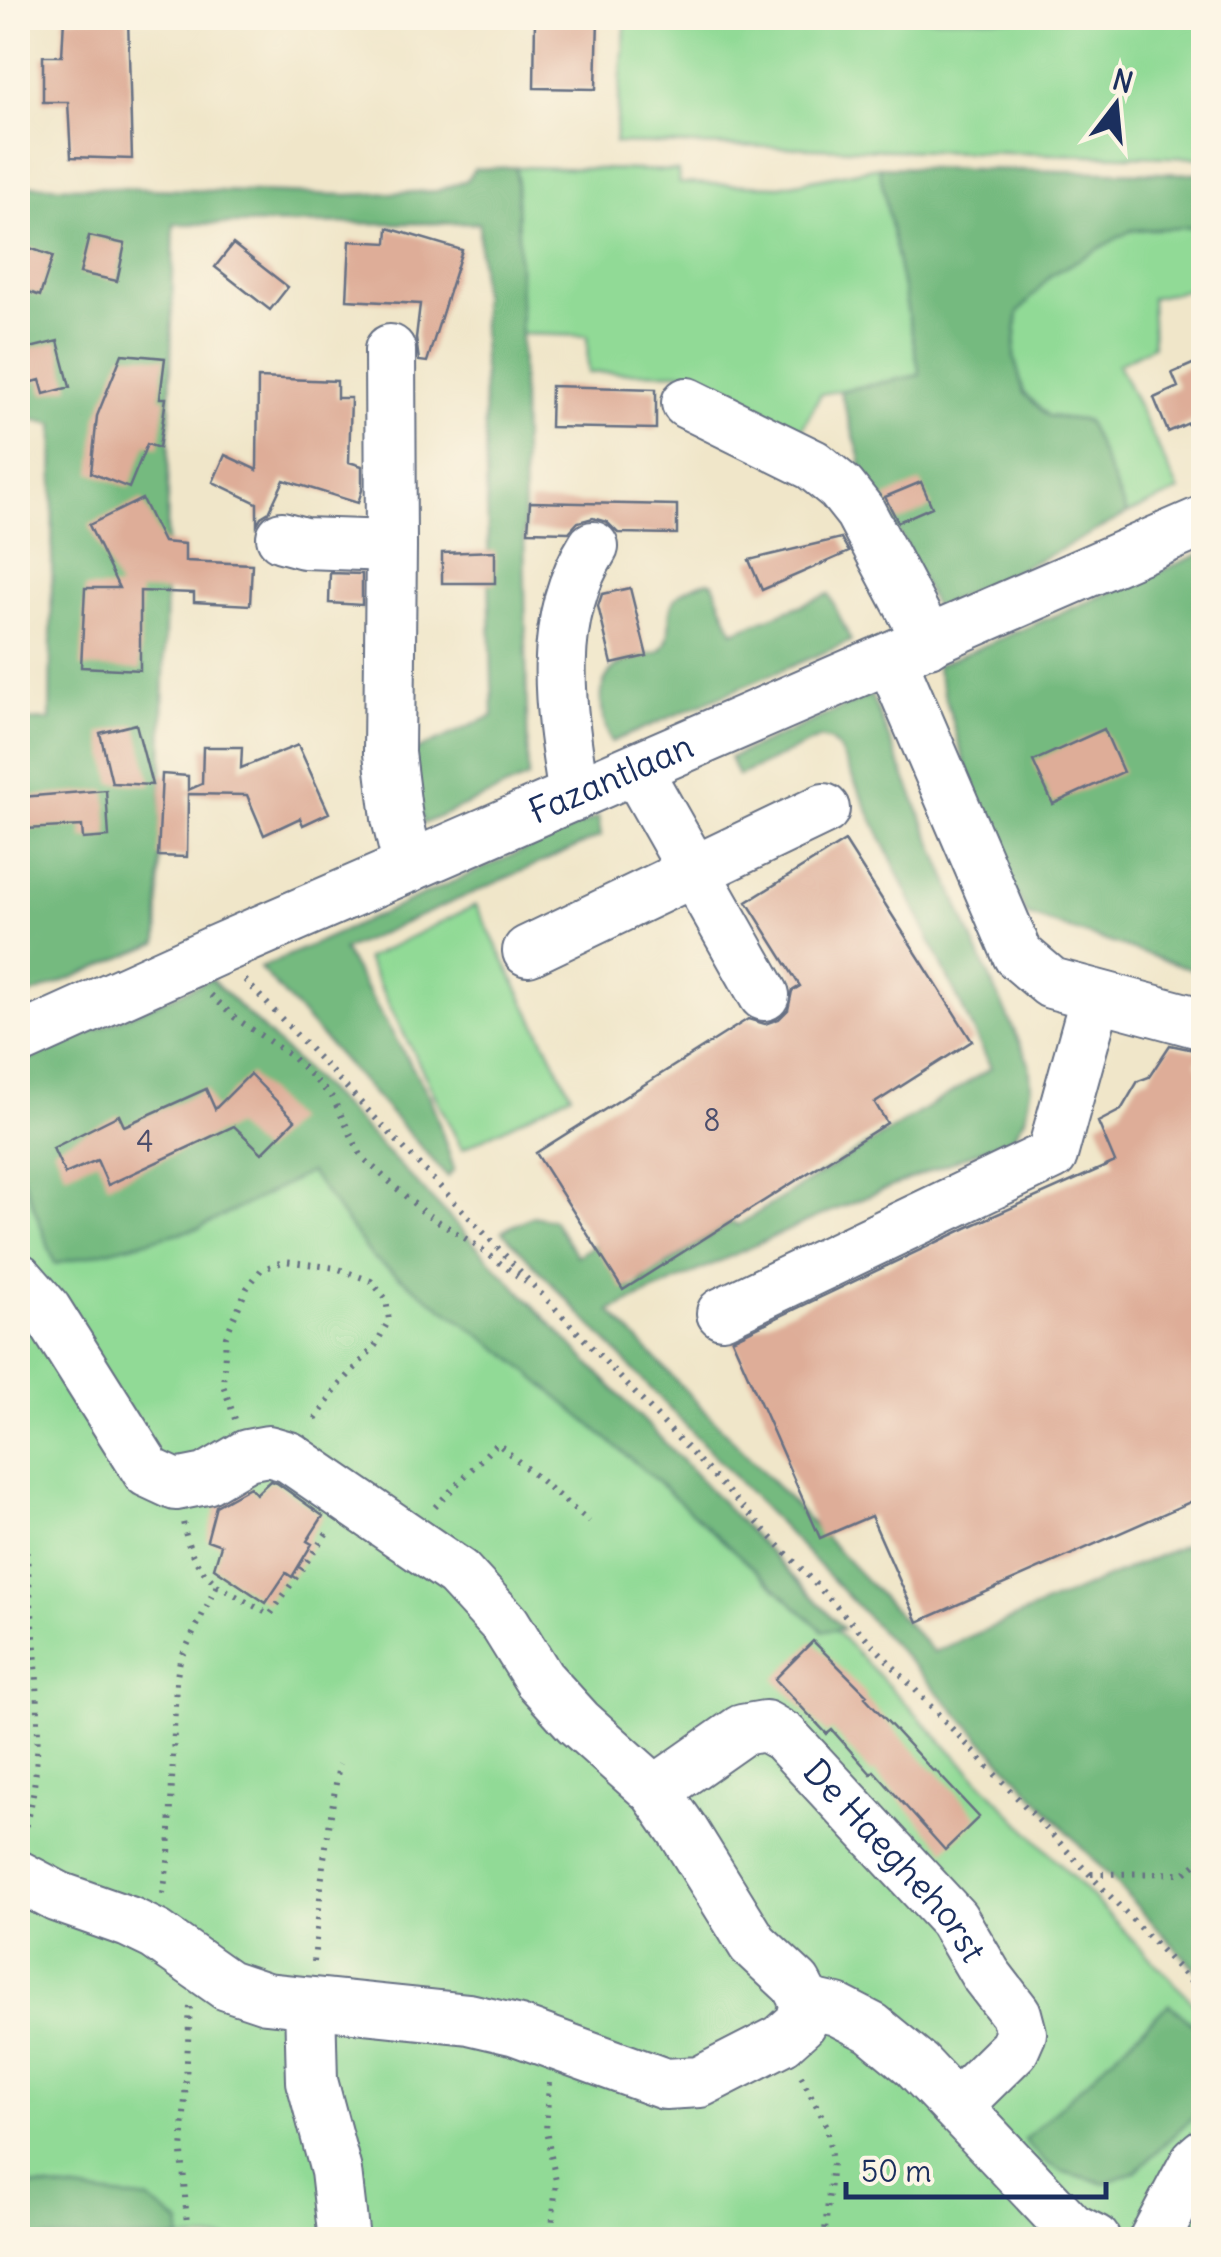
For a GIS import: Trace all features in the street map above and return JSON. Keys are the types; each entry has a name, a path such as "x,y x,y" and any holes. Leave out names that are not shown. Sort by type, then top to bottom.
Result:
{"street":[{"path":"390,350 388,753 397,818 410,867"},
{"path":"688,403 814,465 841,488 860,512 1018,954 1051,983 1204,1024"},
{"name":"Fazantlaan","path":"18,1040 1204,521"},
{"path":"282,537 304,543 391,546"},
{"path":"574,796 561,699 562,633 580,568 594,548"},
{"path":"636,769 764,995"},
{"path":"528,951 824,809"},
{"path":"722,1313 1052,1156 1096,996"},
{"path":"18,1278 46,1310 148,1472 176,1486 268,1456 350,1498 458,1573 505,1624 539,1680 578,1722 655,1791 753,1944 796,1984 794,2022"},
{"name":"De Haeghehorst","path":"655,1791 742,1730 766,1726 784,1737 953,1919 986,1975 1016,2014 1021,2032 1014,2049 956,2106"},
{"path":"18,1876 156,1935 226,1985 266,1998 469,2019 516,2030 666,2084 700,2082 794,2022 837,2010 872,2028 917,2065 1072,2228 1096,2240"},
{"path":"310,2003 312,2081 336,2171 344,2240"},
{"path":"1154,2240 1196,2161 1204,2154"}],"path":[{"path":"199,959 540,1293 1194,1984 1204,1990"},
{"path":"199,959 234,1016 292,1057 332,1096 362,1157 422,1211 540,1293"},
{"path":"285,1261 336,1268 371,1281 386,1299 388,1320 375,1346 268,1456 224,1385 226,1336 248,1288 262,1270 285,1261"},
{"path":"406,1537 497,1443 589,1522"},
{"path":"176,1486 186,1536 198,1568 217,1585 270,1615 350,1498"},
{"path":"18,1847 34,1802 38,1703 26,1544"},
{"path":"129,1922 152,1912 164,1892 170,1856 176,1682 180,1660 217,1585"},
{"path":"310,2003 324,1865 340,1764"},
{"path":"1090,1874 1185,1873 1204,1857"},
{"path":"188,2240 182,2152 192,1960"},
{"path":"794,2022 827,2126 832,2163 825,2232"},
{"path":"550,2240 556,2182 546,2131 551,2042"},
{"path":"18,2108 23,2134"}],"green space":[{"path":"626,18 1203,18 1203,158 615,143"},
{"path":"516,167 678,171 679,183 780,186 879,167 920,375 821,394 798,436 695,387 684,372 588,373 587,336 521,334"},
{"path":"516,167 528,778 423,824 412,752 493,716 479,223 174,224 158,943 18,1000 18,721 50,720 54,424 18,416 18,185 347,195 437,191 467,180 474,169"},
{"path":"879,167 1203,174 1203,227 1132,230 1051,275 1018,313 1014,357 1024,393 1048,416 1087,421 1127,514 935,608 902,538 863,477 840,391 920,375"},
{"path":"1203,227 1203,286 1151,298 1153,346 1118,364 1179,491 1127,514 1087,421 1048,416 1024,393 1014,357 1018,312 1051,275 1132,229"},
{"path":"1203,553 1203,973 1027,915 984,829 936,666"},
{"path":"709,581 733,632 829,594 851,641 611,742 602,712 605,680 623,663 659,652 669,633 672,604 690,588"},
{"path":"871,695 973,941 1029,1063 1031,1085 1025,1118 1013,1137 815,1218 610,1311 934,1652 1203,1537 1203,1973 502,1231 533,1216 553,1220 577,1256 599,1242 630,1289 731,1222 738,1225 991,1068 839,749 820,738 738,776 730,758"},
{"path":"598,817 601,836 343,950 430,1097 454,1169 448,1177 260,968"},
{"path":"476,905 571,1094 462,1149 366,959"},
{"path":"211,979 357,1121 843,1629 823,1631 651,1476 509,1356 372,1257 310,1172 199,1228 55,1264 18,1165 18,1064"},
{"path":"18,1100 343,1118 1203,2013 1203,2239 86,2240 18,2234"},
{"path":"1169,2004 1203,2033 1203,2107 1136,2171 1105,2183 1064,2172 1044,2161 1024,2140"},
{"path":"18,2184 149,2200 181,2224 180,2239 18,2239"}],"building":[{"path":"64,18 128,18 132,159 71,157 68,102 43,102 43,56 62,56"},
{"path":"535,18 598,18 596,89 534,88"},
{"path":"388,228 462,250 427,362 419,361 416,338 420,304 347,300 350,241 387,243"},
{"path":"89,236 125,244 117,281 80,273"},
{"path":"18,244 53,256 40,296 18,288"},
{"path":"233,244 288,287 270,310 215,267"},
{"path":"58,341 70,387 44,394 40,380 18,386 18,351"},
{"path":"122,354 165,358 160,398 166,398 159,448 147,444 129,488 91,473 97,416"},
{"path":"1204,359 1204,443 1193,421 1168,432 1154,398 1178,387 1172,373"},
{"path":"258,378 337,381 337,398 351,398 349,462 362,466 358,503 284,480 269,512 257,524 257,503 213,482 225,455 257,470"},
{"path":"551,386 656,389 656,429 550,427"},
{"path":"921,482 932,507 898,522 885,497"},
{"path":"142,499 163,542 185,544 185,561 252,564 250,605 194,602 194,593 140,591 140,670 81,667 85,588 119,588 89,525"},
{"path":"530,502 677,505 677,534 618,533 607,522 593,518 578,522 569,532 528,531"},
{"path":"841,538 849,552 762,590 749,560"},
{"path":"495,551 495,583 442,583 442,553"},
{"path":"330,573 362,574 362,605 329,603"},
{"path":"630,588 647,656 612,664 598,606 602,594"},
{"path":"136,724 152,785 112,783 100,733"},
{"path":"1104,729 1123,772 1053,804 1033,761"},
{"path":"298,745 329,813 303,825 300,818 264,835 247,795 188,794 187,857 158,856 162,774 188,776 188,790 202,784 203,747 242,747 241,768"},
{"path":"106,790 109,837 83,839 82,826 25,829 22,797"},
{"path":"845,841 972,1041 875,1103 887,1123 623,1290 536,1153 748,1019 765,1024 779,1019 788,1010 792,991 800,986 747,902"},
{"path":"1170,1045 1203,1052 1196,1062 1204,1078 1204,1496 918,1622 871,1516 820,1538 732,1339 1115,1162 1098,1122 1121,1110 1138,1081 1149,1077"},
{"path":"250,1074 295,1120 262,1153 234,1126 108,1185 97,1160 65,1174 53,1148 119,1115 124,1126 206,1089 215,1109"},
{"path":"270,1481 323,1516 292,1577 286,1573 266,1603 214,1568 221,1545 207,1540 216,1506 250,1487 256,1494"},
{"path":"813,1641 979,1817 945,1850 874,1771 871,1774 832,1730 827,1734 775,1679"}]}
